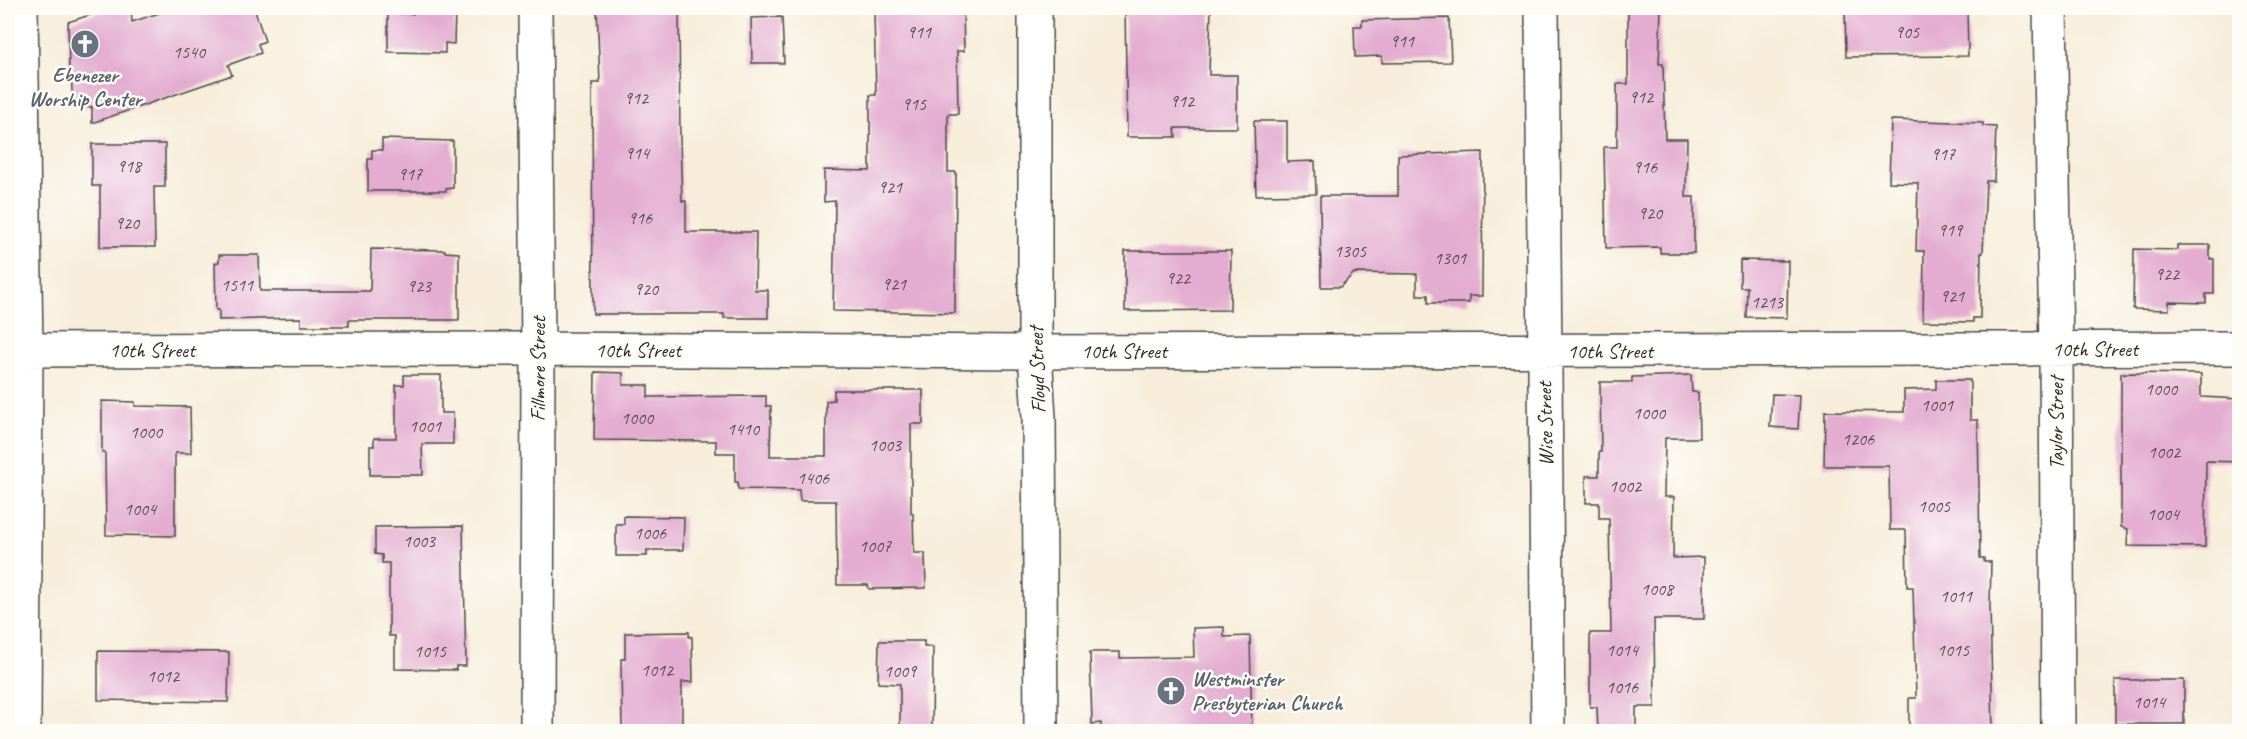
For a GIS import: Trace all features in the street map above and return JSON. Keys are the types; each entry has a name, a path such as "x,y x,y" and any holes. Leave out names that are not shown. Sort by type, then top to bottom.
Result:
{"street":[{"path":"21,8 16,350 24,732"},
{"name":"Fillmore Street","path":"535,8 538,349 537,732"},
{"name":"Floyd Street","path":"1035,8 1035,352 1039,418 1041,732"},
{"name":"Wise Street","path":"1542,8 1548,732"},
{"name":"Taylor Street","path":"2050,8 2056,349 2058,732"},
{"name":"10th Street","path":"16,350 538,349 1035,352 2240,348"}],"building":[{"path":"112,8 131,8 132,22 174,8 254,8 265,41 258,44 261,53 228,65 232,75 92,123 92,107 73,106 71,73 69,73 68,22"},
{"path":"413,8 443,8 443,12 455,12 454,44 445,43 445,53 388,52 388,13 413,14"},
{"path":"597,8 679,8 680,140 682,201 686,201 686,232 756,232 755,290 768,290 768,318 724,318 724,314 593,314 592,83 600,83"},
{"path":"900,8 954,8 954,12 963,12 964,51 957,51 958,114 948,114 948,172 956,172 955,313 833,311 835,201 824,202 824,170 870,171 870,95 876,95 874,13 900,13"},
{"path":"1125,8 1211,8 1209,75 1237,75 1237,128 1175,128 1176,137 1127,137"},
{"path":"1628,8 1661,8 1659,64 1663,64 1665,139 1687,139 1686,197 1694,197 1694,253 1660,253 1660,247 1606,248 1604,147 1617,147 1617,84 1628,84"},
{"path":"1845,8 1967,8 1968,56 1846,57"},
{"path":"782,17 784,63 752,63 751,18"},
{"path":"1449,18 1451,62 1382,63 1382,56 1355,57 1354,26 1362,26 1362,20"},
{"path":"1891,120 1983,123 1983,126 1996,127 1994,181 1986,181 1983,253 1981,253 1980,318 1973,318 1973,322 1923,321 1924,251 1916,251 1918,183 1889,182"},
{"path":"1254,121 1287,121 1287,162 1315,161 1316,194 1256,195"},
{"path":"382,139 453,141 453,188 446,189 446,191 368,191 368,159 372,159 372,150 382,150"},
{"path":"92,144 165,144 165,187 154,187 155,247 100,247 100,186 92,186"},
{"path":"1483,152 1482,296 1469,296 1469,303 1428,303 1428,295 1417,295 1417,274 1354,273 1340,287 1321,287 1320,196 1398,196 1398,155"},
{"path":"2177,245 2210,245 2210,259 2214,259 2214,294 2206,294 2206,303 2169,302 2169,310 2133,309 2134,249 2177,250"},
{"path":"371,249 445,250 445,252 459,253 459,320 349,320 349,326 301,326 301,318 219,320 219,310 216,310 215,263 219,262 219,255 259,255 260,291 370,291"},
{"path":"1125,251 1231,251 1230,310 1125,311"},
{"path":"1740,260 1788,261 1787,318 1746,317 1747,287 1740,287"},
{"path":"595,372 623,373 623,385 648,385 648,397 766,396 766,406 771,406 770,456 826,456 826,401 834,400 834,390 923,390 923,424 911,424 911,513 913,513 914,553 925,553 926,588 869,589 868,585 837,585 836,501 800,501 799,490 738,489 738,482 735,482 735,453 716,453 716,441 594,440"},
{"path":"2121,373 2201,374 2201,397 2240,399 2240,462 2206,461 2205,547 2127,546 2128,529 2121,527"},
{"path":"404,375 441,375 441,413 453,413 453,444 422,444 423,475 370,475 370,446 374,446 374,438 396,438 396,385 404,385"},
{"path":"1691,375 1692,392 1698,392 1699,438 1665,438 1664,497 1674,497 1673,558 1704,557 1704,619 1654,619 1655,707 1636,707 1636,732 1598,732 1597,707 1590,707 1590,633 1611,633 1609,518 1599,518 1599,503 1586,503 1586,476 1599,476 1600,382 1632,382 1632,377"},
{"path":"1936,380 1970,380 1970,420 1978,420 1980,558 1984,558 1984,562 1991,562 1993,732 1909,732 1909,698 1916,698 1913,587 1907,587 1906,530 1890,530 1889,466 1824,466 1825,411 1904,412 1904,390 1936,389"},
{"path":"1772,394 1800,395 1798,429 1770,427"},
{"path":"102,401 135,402 135,406 190,407 191,453 175,453 175,536 106,535"},
{"path":"624,516 684,517 683,550 647,550 647,556 616,556 616,524 624,524"},
{"path":"463,526 466,666 456,666 456,670 395,669 395,636 389,636 389,563 382,563 382,555 375,554 375,527"},
{"name":"Westminster Presbyterian Church","path":"1224,627 1224,637 1250,636 1252,732 1101,732 1101,723 1092,724 1090,652 1120,652 1120,658 1194,657 1193,628"},
{"path":"689,632 689,637 692,637 693,682 682,682 682,732 622,732 621,659 625,659 625,633"},
{"path":"879,641 924,641 924,647 933,647 932,732 900,732 900,684 878,683"},
{"path":"98,651 229,652 228,702 98,700"},
{"path":"2115,680 2184,680 2184,724 2115,724"}],"place":[{"name":"Ebenezer Worship Center","path":"85,44"},
{"name":"Westminster Presbyterian Church","path":"1171,691"}]}
